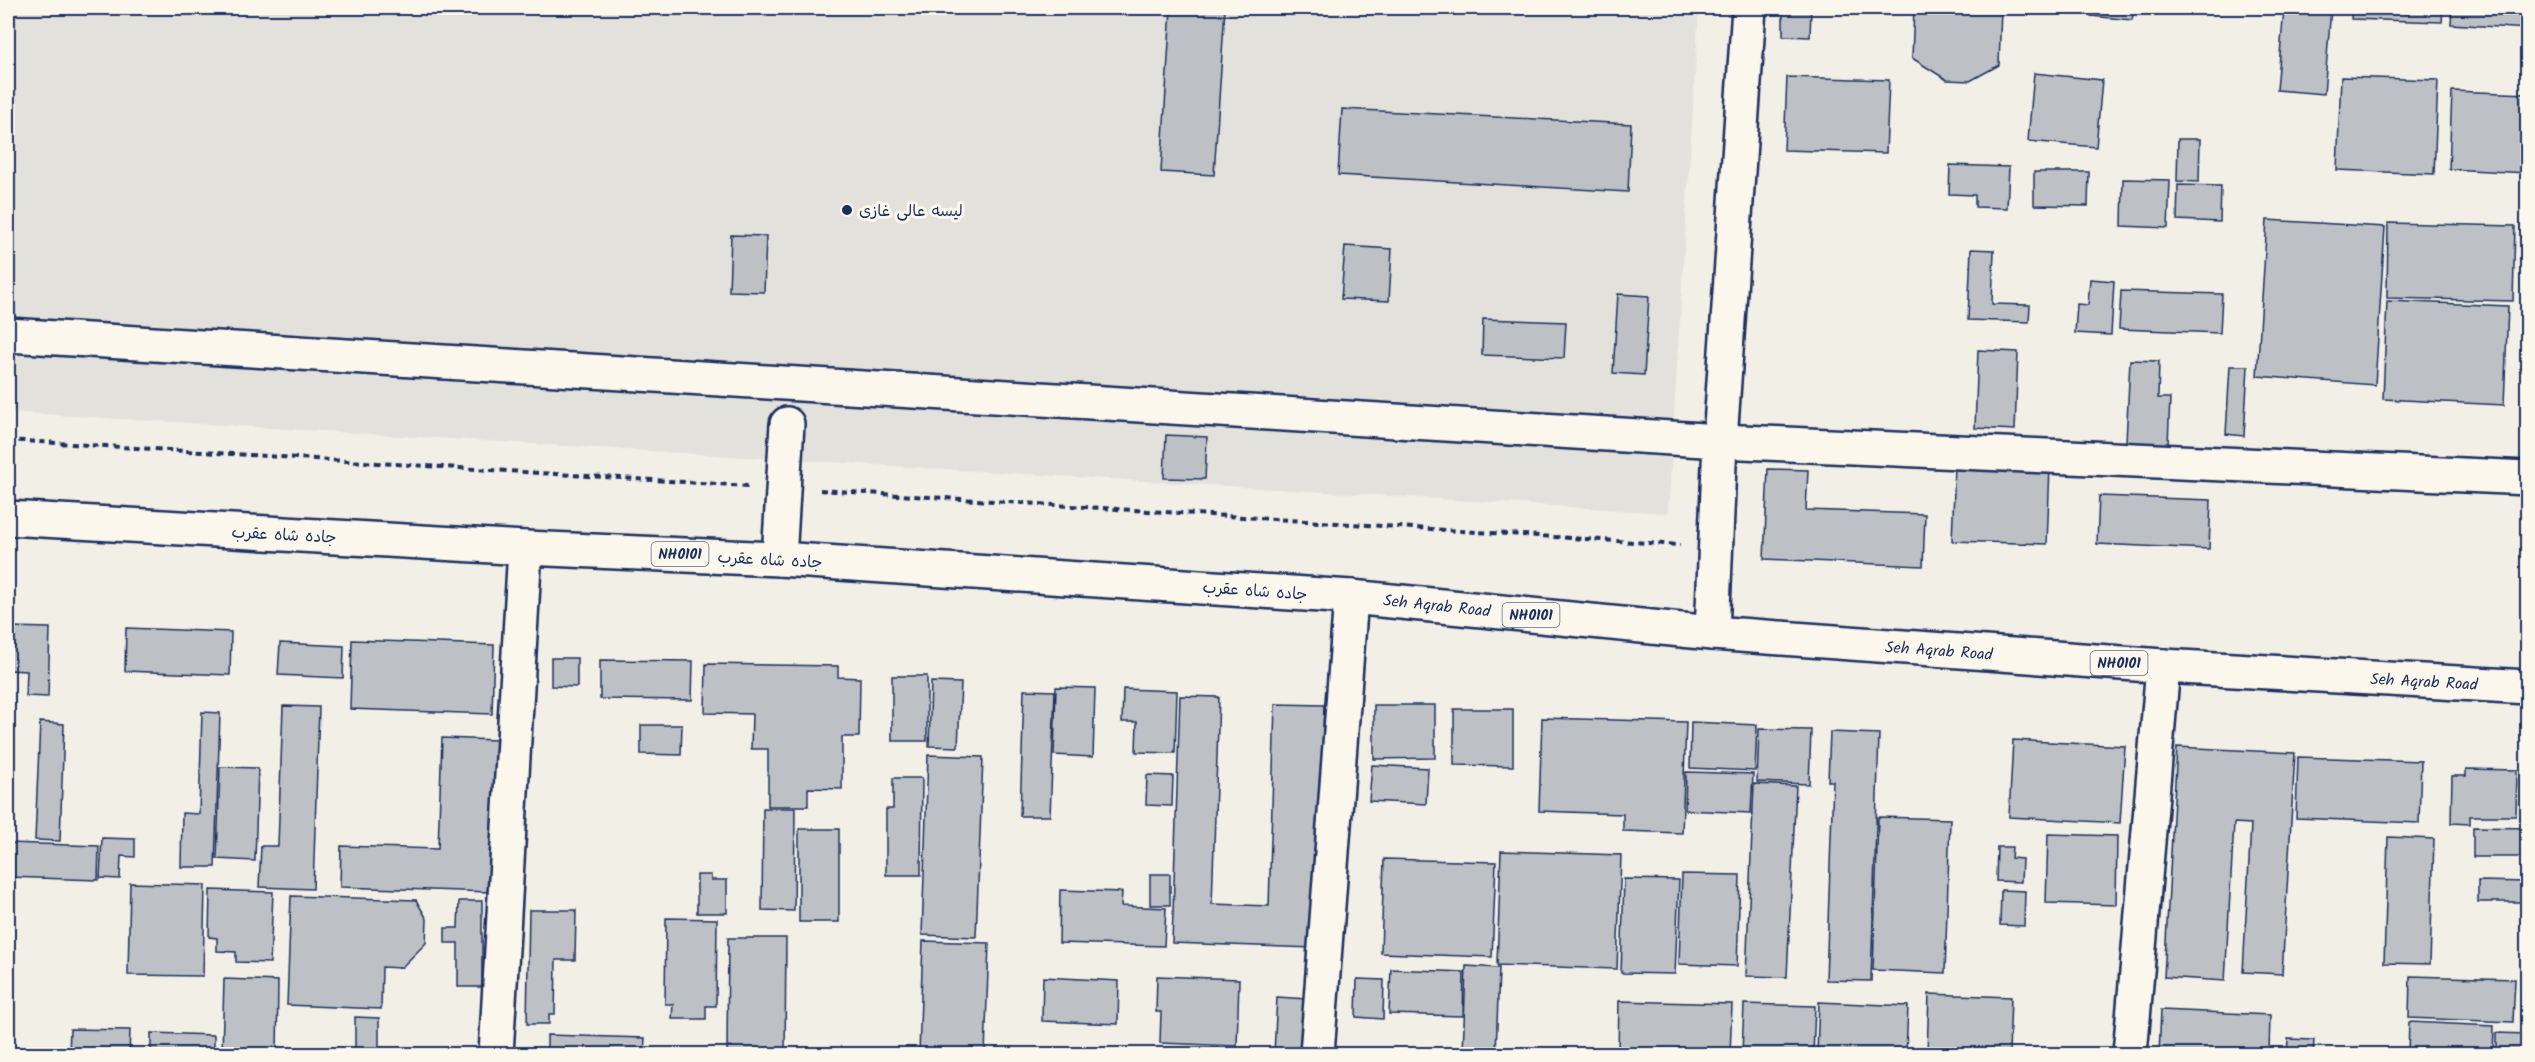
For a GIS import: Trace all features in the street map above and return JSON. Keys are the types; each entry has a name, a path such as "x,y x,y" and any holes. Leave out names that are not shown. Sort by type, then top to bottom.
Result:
{"main road":[{"path":"1712,633 1720,441 1749,8"},
{"path":"8,335 1720,441 2528,478"},
{"path":"779,559 788,424"},
{"name":"جاده شاه عقرب","path":"8,518 525,548 779,559 1352,597"},
{"path":"496,1054 525,548"},
{"path":"1317,1054 1352,597"},
{"name":"Seh Aqrab Road","path":"1352,597 1712,633 2163,666 2528,687"},
{"path":"2130,1054 2163,666"}],"path":[{"path":"8,440 1684,545"}],"shaded area":[{"name":"لیسه عالی غازی","path":"8,8 1699,8 1668,513 8,412"}],"building":[{"path":"1171,8 1225,8 1214,175 1161,172"},
{"path":"1783,8 1811,8 1810,37 1783,36"},
{"path":"1914,8 2001,8 1999,65 1970,81 1947,80 1912,58"},
{"path":"2091,8 2134,8 2132,20 2091,16"},
{"path":"2284,8 2331,8 2324,94 2277,90"},
{"path":"2352,8 2443,8 2442,22 2351,19"},
{"path":"2452,8 2528,8 2528,29 2451,24"},
{"path":"2034,73 2102,80 2096,147 2028,141"},
{"path":"1787,77 1889,80 1886,153 1784,150"},
{"path":"2341,77 2438,80 2434,174 2337,170"},
{"path":"2452,91 2528,94 2528,173 2449,169"},
{"path":"1342,109 1631,124 1628,192 1338,175"},
{"path":"2178,139 2200,139 2199,182 2177,181"},
{"path":"1950,165 2009,167 2007,208 1975,207 1975,195 1949,194"},
{"path":"2034,172 2089,172 2088,206 2034,205"},
{"path":"2123,179 2170,180 2168,228 2122,226"},
{"path":"2178,185 2221,186 2220,222 2177,220"},
{"path":"2267,220 2385,227 2375,385 2257,376"},
{"path":"2388,223 2515,226 2513,301 2387,298"},
{"path":"731,235 766,236 764,292 729,291"},
{"path":"1345,246 1392,249 1389,301 1341,299"},
{"path":"1971,249 1994,250 1992,304 2030,305 2029,322 1968,320"},
{"path":"2090,279 2114,281 2111,335 2075,333 2077,304 2088,305"},
{"path":"2121,291 2222,294 2220,333 2119,329"},
{"path":"1618,294 1649,296 1644,375 1613,373"},
{"path":"2387,301 2508,306 2504,405 2383,399"},
{"path":"1483,319 1566,322 1564,358 1482,355"},
{"path":"1978,350 2018,352 2015,430 1975,428"},
{"path":"2130,360 2159,361 2158,398 2170,398 2168,444 2126,442"},
{"path":"2230,366 2248,366 2244,436 2226,434"},
{"path":"1166,435 1207,437 1205,479 1164,478"},
{"path":"1955,464 2050,467 2047,544 1952,541"},
{"path":"1768,469 1808,470 1806,510 1925,514 1923,566 1764,559"},
{"path":"2099,496 2211,500 2209,549 2097,544"},
{"path":"8,627 50,628 48,697 26,696 27,671 8,670"},
{"path":"126,628 231,632 230,675 125,671"},
{"path":"352,640 494,645 492,714 350,709"},
{"path":"280,643 344,646 343,678 278,675"},
{"path":"551,658 577,658 577,687 551,686"},
{"path":"600,660 693,661 692,700 600,699"},
{"path":"706,664 838,666 838,677 860,678 859,737 842,737 842,789 808,788 808,806 768,806 768,749 751,749 752,714 705,713"},
{"path":"892,676 927,676 927,741 892,741"},
{"path":"931,682 961,683 958,747 929,746"},
{"path":"1056,687 1095,688 1093,757 1054,755"},
{"path":"1123,689 1177,691 1175,753 1136,752 1137,722 1122,722"},
{"path":"1024,690 1055,691 1050,816 1020,816"},
{"path":"1180,696 1219,697 1212,904 1269,906 1275,704 1324,705 1315,948 1172,943"},
{"path":"1374,705 1435,705 1435,758 1374,759"},
{"path":"283,706 319,707 313,889 259,887 261,846 278,846"},
{"path":"1454,709 1513,709 1513,766 1454,765"},
{"path":"202,712 220,713 215,867 181,867 182,813 199,814"},
{"path":"1542,718 1686,722 1682,833 1623,831 1623,814 1539,811"},
{"path":"40,722 64,724 60,841 35,840"},
{"path":"1691,722 1757,725 1755,771 1690,768"},
{"path":"641,725 682,725 681,755 641,754"},
{"path":"1759,729 1811,730 1809,784 1757,782"},
{"path":"1830,732 1879,734 1871,981 1826,980 1833,781 1828,781"},
{"path":"442,738 496,740 491,892 340,887 341,846 438,849"},
{"path":"2013,740 2125,746 2120,823 2009,817"},
{"path":"2177,747 2295,753 2282,974 2243,972 2251,824 2234,823 2225,981 2164,977"},
{"path":"928,755 983,757 976,937 922,935"},
{"path":"2298,757 2421,761 2419,823 2296,818"},
{"path":"1372,765 1428,768 1426,804 1369,801"},
{"path":"220,767 258,768 255,861 217,859"},
{"path":"2466,769 2517,770 2516,816 2470,816 2470,824 2451,823 2452,776 2466,776"},
{"path":"1686,772 1753,774 1751,813 1685,810"},
{"path":"1147,775 1173,776 1172,806 1146,805"},
{"path":"893,778 922,778 921,875 886,875 886,809 893,809"},
{"path":"1754,784 1796,786 1787,977 1746,976"},
{"path":"763,808 795,808 794,911 762,910"},
{"path":"1878,817 1950,819 1945,973 1873,970"},
{"path":"2473,827 2528,828 2528,857 2473,857"},
{"path":"799,829 839,829 839,922 799,922"},
{"path":"2048,834 2117,836 2116,905 2046,903"},
{"path":"2388,837 2434,839 2430,964 2384,963"},
{"path":"102,838 135,839 135,857 121,856 120,879 100,878"},
{"path":"8,843 99,846 98,880 8,877"},
{"path":"1997,847 2012,847 2011,858 2022,859 2021,882 1996,881"},
{"path":"1501,851 1621,855 1617,969 1497,965"},
{"path":"1384,859 1496,862 1492,957 1381,953"},
{"path":"1150,874 1170,874 1170,905 1150,905"},
{"path":"1682,874 1740,875 1737,966 1679,964"},
{"path":"697,875 711,875 711,880 727,880 727,913 697,913"},
{"path":"1624,879 1679,880 1675,974 1621,973"},
{"path":"2478,881 2528,882 2528,902 2478,902"},
{"path":"130,883 205,885 203,976 128,975"},
{"path":"210,890 273,892 270,963 236,962 236,952 217,951 217,938 209,937"},
{"path":"1060,890 1122,892 1121,906 1166,908 1164,946 1059,943"},
{"path":"2001,890 2025,891 2024,926 2000,925"},
{"path":"291,896 416,900 427,919 426,943 401,968 382,967 381,1009 287,1005"},
{"path":"459,901 482,901 482,987 458,987 458,943 445,943 445,928 458,928"},
{"path":"529,910 576,910 575,960 556,960 555,1014 549,1014 549,1024 527,1024"},
{"path":"666,918 717,919 716,1006 706,1006 706,1019 672,1019 673,1004 665,1004"},
{"path":"728,938 786,938 785,1054 727,1054"},
{"path":"923,941 989,943 985,1054 919,1054"},
{"path":"1466,966 1499,968 1496,1054 1463,1054"},
{"path":"1391,969 1464,972 1463,1016 1389,1014"},
{"path":"1157,976 1239,979 1237,1046 1160,1043 1161,1012 1156,1012"},
{"path":"2410,976 2515,979 2513,1022 2409,1018"},
{"path":"1043,977 1119,981 1118,1024 1042,1021"},
{"path":"224,979 278,981 277,1054 222,1054"},
{"path":"1357,979 1384,980 1383,1019 1356,1017"},
{"path":"1929,994 2011,997 2009,1054 1927,1054"},
{"path":"1277,997 1307,999 1303,1054 1274,1054"},
{"path":"1619,1001 1732,1004 1730,1054 1618,1054"},
{"path":"1819,1002 1908,1006 1906,1054 1817,1054"},
{"path":"1744,1004 1815,1006 1813,1054 1742,1054"},
{"path":"2161,1010 2270,1015 2269,1054 2159,1054"},
{"path":"355,1017 379,1018 379,1054 355,1054"},
{"path":"2409,1022 2494,1026 2493,1054 2408,1054"},
{"path":"70,1029 130,1030 129,1054 69,1054"},
{"path":"151,1033 214,1035 214,1054 151,1054"},
{"path":"2496,1033 2528,1034 2528,1054 2496,1054"},
{"path":"547,1035 645,1038 644,1054 547,1054"},
{"path":"2288,1039 2314,1040 2313,1054 2287,1054"}],"place":[{"name":"لیسه عالی غازی","path":"847,210"}]}
